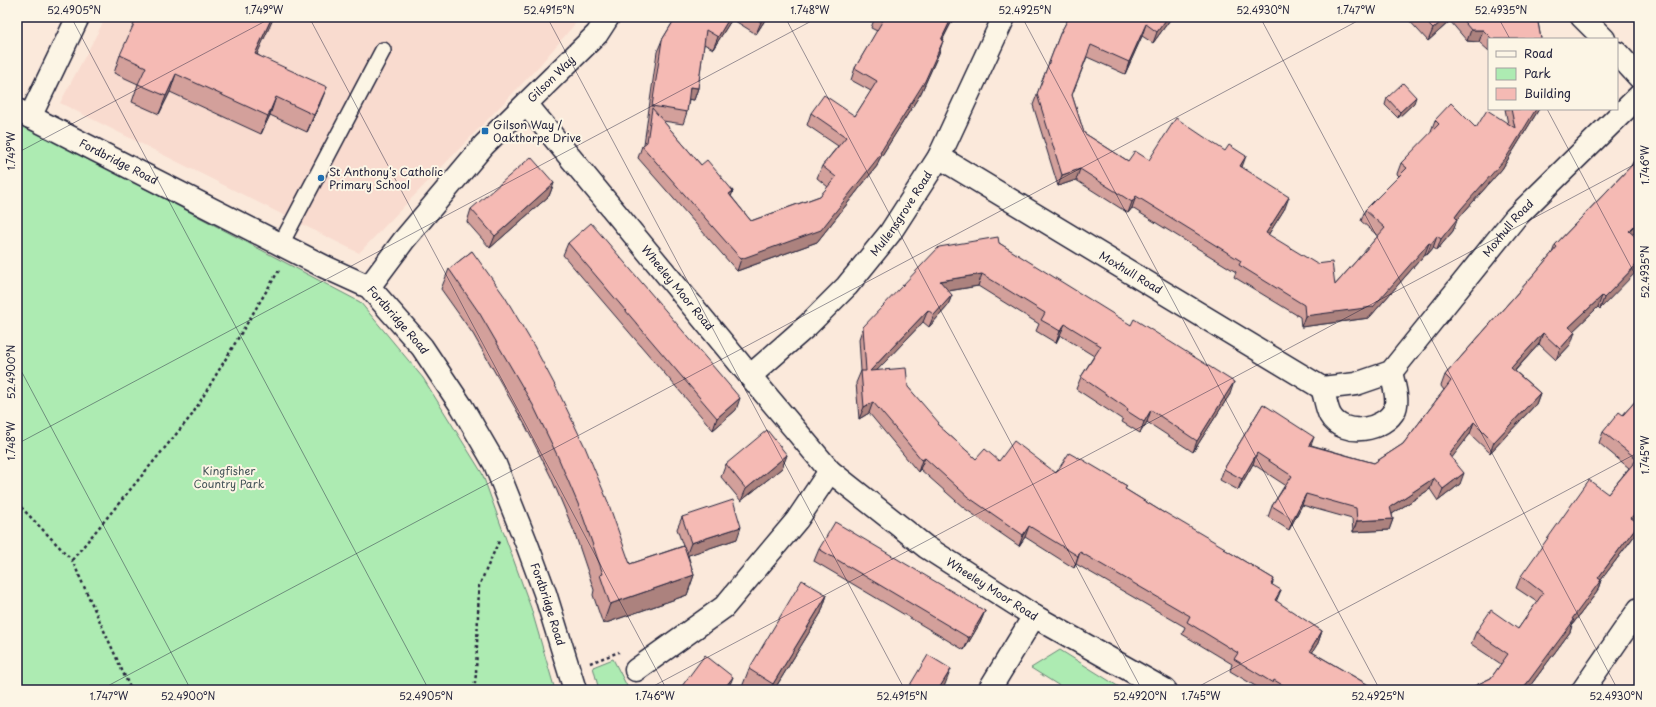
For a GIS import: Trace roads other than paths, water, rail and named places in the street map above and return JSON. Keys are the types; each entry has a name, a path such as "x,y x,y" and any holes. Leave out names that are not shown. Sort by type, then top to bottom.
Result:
{"street":[{"path":"23,113 78,17"},
{"name":"Gilson Way","path":"369,287 404,240 484,145 527,105 597,34 608,17"},
{"name":"Mullensgrove Road","path":"750,376 808,325 847,286 890,232 939,157 1004,17"},
{"path":"1582,17 1603,38"},
{"path":"1618,54 1639,77"},
{"name":"Moxhull Road","path":"1391,372 1515,218 1639,96"},
{"name":"Wheeley Moor Road","path":"527,105 830,471 926,547 1034,616 1165,690"},
{"name":"Fordbridge Road","path":"23,113 369,287 422,347 462,408 495,464 545,593 575,690"},
{"name":"Moxhull Road","path":"939,157 1322,388"},
{"path":"1391,372 1395,392 1395,407 1389,418 1371,429 1355,429 1342,426 1330,415 1322,388 1356,384 1391,372"},
{"path":"636,670 724,607 797,520 830,471"},
{"path":"1582,690 1639,609"},
{"path":"989,690 1034,616"}],"lane":[{"path":"287,246 383,50"}],"place":[{"name":"Gilson Way / Oakthorpe Drive","path":"485,131"},
{"name":"St Anthony's Catholic Primary School","path":"321,178"}],"park label":[{"name":"Kingfisher Country Park","path":"229,477"}]}
